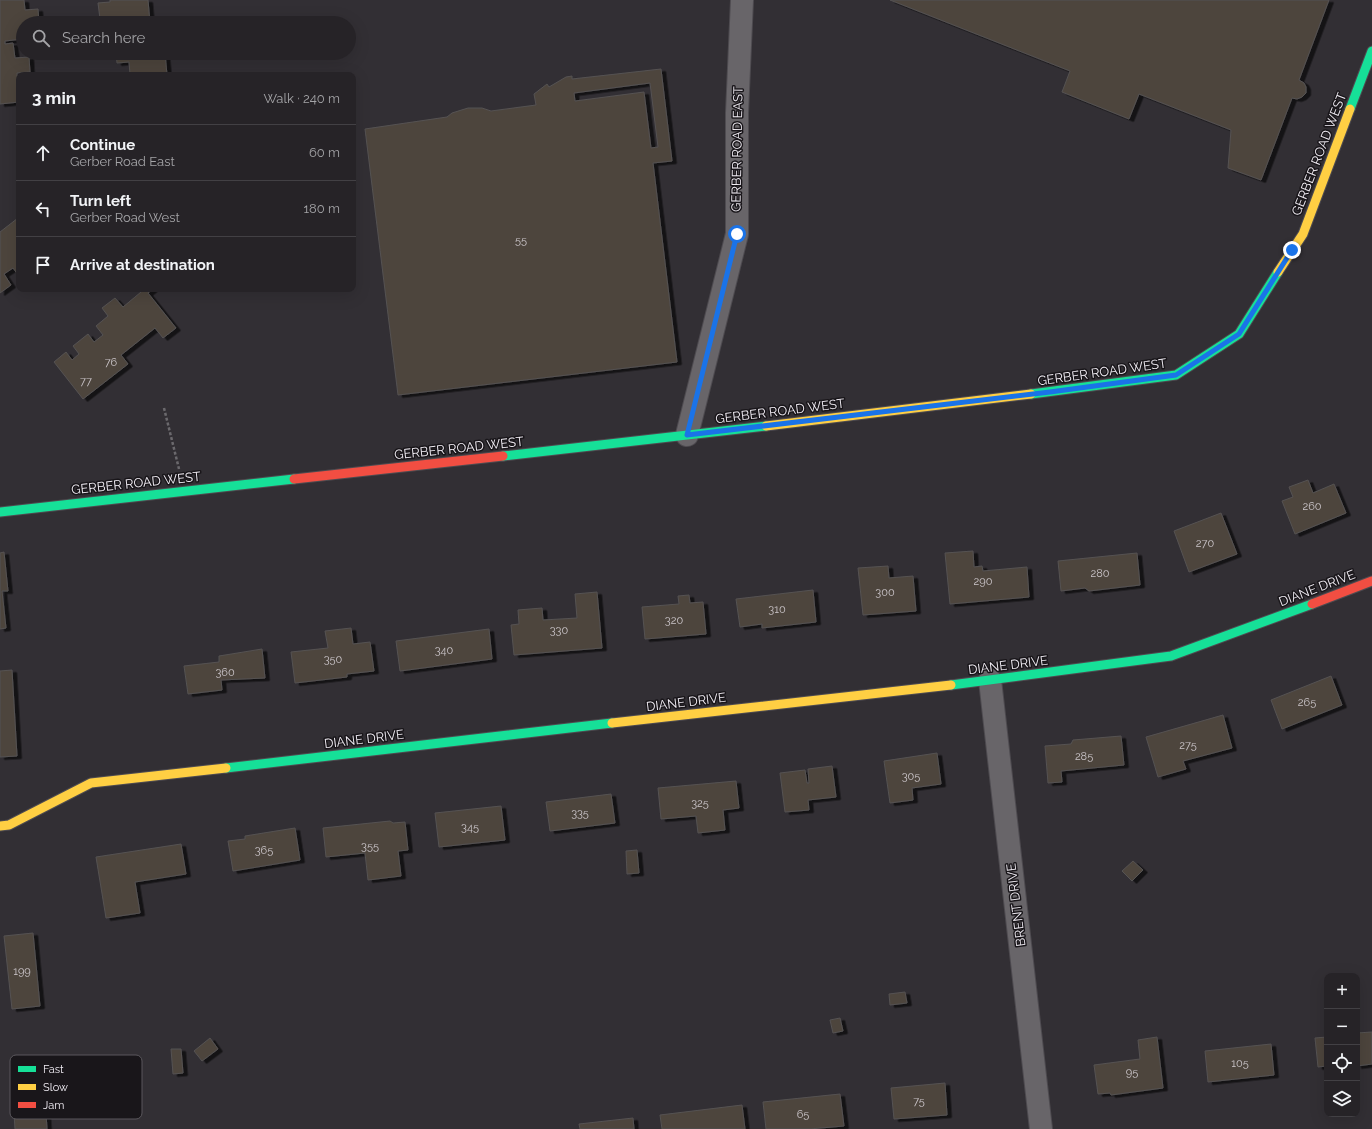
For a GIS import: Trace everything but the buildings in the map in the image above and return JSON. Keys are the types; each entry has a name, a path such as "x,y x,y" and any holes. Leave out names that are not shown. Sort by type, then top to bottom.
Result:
{"street":[{"name":"GERBER ROAD EAST","path":"687,435 737,234 737,113 742,0"},
{"name":"GERBER ROAD WEST","path":"0,512 687,435 1050,392 1176,375 1239,334 1303,234 1372,51"},
{"name":"DIANE DRIVE","path":"0,826 9,825 91,784 990,680 1171,656 1372,581"},
{"name":"BRENT DRIVE","path":"990,680 1041,1129"}],"path":[{"path":"164,408 184,491"}],"traffic: fast":[{"path":"1350,109 1372,51"},
{"path":"1031,394 1176,375 1239,334 1278,272"},
{"path":"503,456 766,426"},
{"path":"0,512 294,479"},
{"path":"951,685 1171,656 1312,604"},
{"path":"226,768 612,723"}],"traffic: slow":[{"path":"1278,272 1303,234 1350,109"},
{"path":"766,426 1031,394"},
{"path":"612,723 951,685"},
{"path":"0,826 9,825 91,783 226,768"}],"traffic: jam":[{"path":"294,479 503,456"},
{"path":"1312,604 1372,581"}],"route":[{"path":"737,234 687,435 1050,392 1176,375 1239,334 1292,250"}]}
